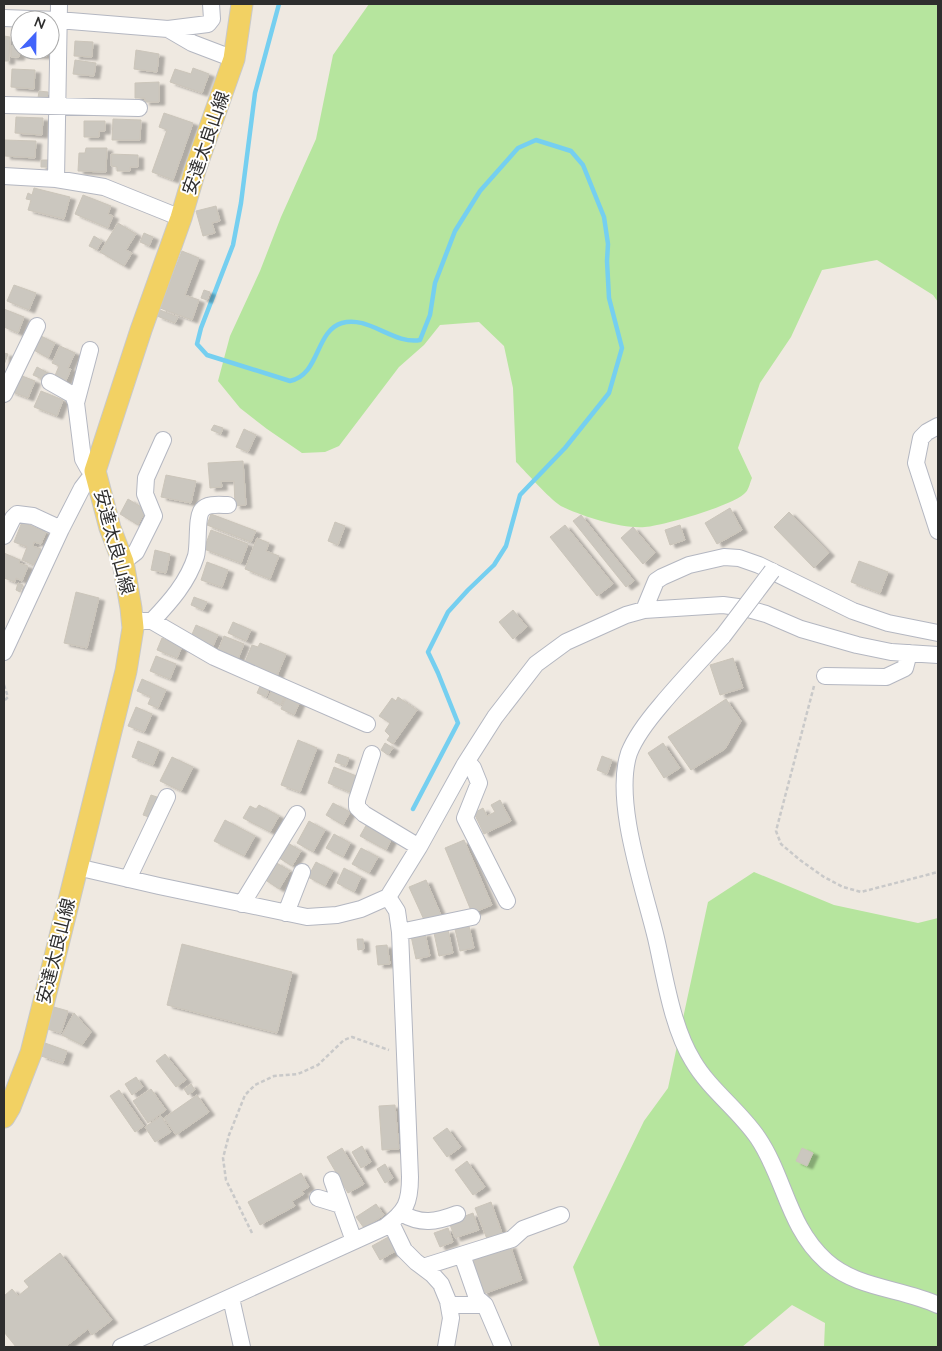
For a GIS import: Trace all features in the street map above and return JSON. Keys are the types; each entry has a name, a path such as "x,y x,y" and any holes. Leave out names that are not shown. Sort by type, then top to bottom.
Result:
{"main road":[{"name":"安達太良山線","path":"4,1117 10,1107 31,1053 126,671 133,628 142,621 110,528 95,471 234,59 242,4"}],"street":[{"path":"60,12 168,29 208,24 212,19 211,4"},
{"path":"168,29 192,43 234,59"},
{"path":"56,179 58,60"},
{"path":"4,105 139,108"},
{"path":"4,176 56,179 104,187 181,218"},
{"path":"4,394 37,326"},
{"path":"76,402 90,350"},
{"path":"4,652 61,528 82,488 95,471 88,468 83,459 76,402 72,394 50,382"},
{"path":"938,426 921,438 916,462 938,531"},
{"path":"123,562 136,552 154,516 145,494 146,478 163,440"},
{"path":"156,458 173,456"},
{"path":"228,505 207,506 202,510 199,517 196,555 188,577 170,602 142,621 214,657 367,724"},
{"path":"4,536 17,514 33,516 61,528"},
{"path":"644,610 656,581 689,565 724,557 739,558 772,571 821,597 853,611 888,623 938,633"},
{"path":"772,571 723,636 644,726 629,753 624,784 629,828 678,1028 692,1061 708,1083 727,1101 765,1149 804,1238 827,1262 846,1274 872,1285 938,1305"},
{"path":"77,867 307,917 337,916 361,910 388,897 419,847 467,761 495,717 536,664 566,642 626,615 644,610 723,605 738,607 766,614 801,629 857,646 891,652 938,655"},
{"path":"825,676 886,677 904,668 909,653"},
{"path":"372,754 357,800 357,807 364,814 419,847"},
{"path":"467,761 473,768 479,783 465,818 507,901"},
{"path":"128,879 167,797"},
{"path":"242,904 297,814"},
{"path":"286,913 302,872"},
{"path":"122,1347 385,1227 396,1218 409,1198 400,932 396,911 388,897"},
{"path":"400,932 472,918"},
{"path":"332,1180 354,1241"},
{"path":"318,1198 341,1204"},
{"path":"396,1218 430,1222 457,1214"},
{"path":"423,1267 512,1239 523,1229 562,1215"},
{"path":"396,1218 404,1250 441,1284 451,1318 446,1347"},
{"path":"462,1255 477,1298 485,1306 502,1347"},
{"path":"232,1298 242,1347"},
{"path":"448,1305 485,1306"}],"path":[{"path":"825,676 817,681 814,686 776,831 781,844 824,877 843,887 861,892 938,872"},
{"path":"4,685 8,697 4,701"},
{"path":"252,1233 226,1180 223,1158 229,1135 245,1095 255,1085 274,1076 298,1074 318,1065 344,1040 352,1037 405,1056"}],"green space":[{"path":"369,4 938,4 938,302 933,295 877,260 822,270 791,337 760,383 738,448 752,478 747,491 714,509 667,523 645,527 625,526 603,522 572,511 553,500 516,462 513,388 504,346 479,322 440,325 424,345 399,367 339,446 325,452 302,453 240,408 218,381 230,336 316,139 333,55"},
{"path":"754,872 834,905 918,923 938,918 938,1347 824,1347 825,1323 792,1305 742,1347 600,1347 573,1267 644,1121 668,1088 708,902"}],"building":[{"path":"4,36 10,37 9,61 4,61"},
{"path":"75,41 93,42 92,57 74,56"},
{"path":"136,50 159,54 157,72 134,69"},
{"path":"75,60 96,63 94,76 73,74"},
{"path":"193,68 209,74 202,93 170,82 175,69 191,74"},
{"path":"12,69 35,70 34,89 11,87"},
{"path":"159,82 159,102 144,102 145,98 135,98 135,83"},
{"path":"39,91 48,92 47,99 38,98"},
{"path":"164,113 193,123 173,180 152,172 167,130 159,127"},
{"path":"16,117 43,118 42,135 15,133"},
{"path":"113,119 141,120 140,140 112,140"},
{"path":"84,121 105,121 105,131 99,131 99,137 84,137"},
{"path":"5,140 36,141 35,158 5,156"},
{"path":"86,148 107,148 106,172 78,171 79,153 85,153"},
{"path":"111,154 138,155 138,167 130,167 130,171 117,171 117,167 111,166"},
{"path":"41,160 48,160 48,167 41,167"},
{"path":"34,188 70,197 64,219 28,210 31,200 26,199 28,193 32,195"},
{"path":"83,195 111,206 108,214 113,216 108,228 75,214"},
{"path":"216,206 220,221 212,223 215,233 203,236 196,211"},
{"path":"118,223 136,234 126,250 132,253 124,266 100,252"},
{"path":"144,233 153,237 149,246 140,242"},
{"path":"94,236 102,241 97,250 89,246"},
{"path":"182,251 199,258 185,295 199,300 192,320 160,308"},
{"path":"14,285 36,293 29,310 7,301"},
{"path":"204,290 210,292 207,300 201,298"},
{"path":"4,309 24,317 18,333 4,327"},
{"path":"160,310 178,317 175,323 157,316"},
{"path":"39,335 55,343 48,358 32,349"},
{"path":"60,346 75,353 68,368 71,369 65,383 54,378 59,366 52,363"},
{"path":"4,353 8,354 4,365"},
{"path":"37,367 48,373 44,380 33,375"},
{"path":"17,374 35,381 28,398 10,391"},
{"path":"41,391 63,400 57,416 34,407"},
{"path":"214,425 223,428 221,434 211,430"},
{"path":"244,429 256,435 248,452 236,447"},
{"path":"243,461 246,505 235,506 234,481 221,481 222,487 210,488 208,463"},
{"path":"166,475 196,481 191,503 161,497"},
{"path":"128,499 146,510 138,525 120,514"},
{"path":"730,508 742,530 717,544 705,523"},
{"path":"789,512 829,553 814,568 774,527"},
{"path":"211,514 256,531 251,542 207,525"},
{"path":"581,515 634,581 626,587 573,521"},
{"path":"22,522 46,532 41,544 34,542 33,546 41,549 34,565 22,560 27,547 14,542"},
{"path":"335,522 345,526 338,545 328,541"},
{"path":"565,525 613,584 597,596 550,537"},
{"path":"680,525 685,540 670,545 665,530"},
{"path":"633,527 655,553 643,564 621,538"},
{"path":"211,530 248,544 241,563 204,549"},
{"path":"257,538 269,543 266,551 279,556 270,579 245,569"},
{"path":"155,550 170,554 166,573 151,570"},
{"path":"4,553 20,560 19,563 28,566 22,581 16,578 15,582 4,578"},
{"path":"859,561 888,572 880,593 851,582"},
{"path":"207,562 228,570 222,587 201,580"},
{"path":"18,583 23,585 20,592 16,590"},
{"path":"76,592 99,598 87,648 64,643"},
{"path":"194,597 207,602 203,610 191,605"},
{"path":"513,610 527,627 513,639 499,622"},
{"path":"233,622 251,630 246,641 228,633"},
{"path":"196,625 218,635 212,648 190,639"},
{"path":"224,636 244,644 238,659 218,651"},
{"path":"162,638 182,647 177,658 157,650"},
{"path":"260,643 286,654 277,676 245,662 252,645 258,647"},
{"path":"156,656 176,664 170,679 150,671"},
{"path":"733,658 743,688 720,695 710,665"},
{"path":"142,679 166,690 158,708 148,704 151,697 137,691"},
{"path":"261,684 270,688 266,697 257,693"},
{"path":"273,687 286,693 281,705 268,699"},
{"path":"288,693 301,699 294,715 281,709"},
{"path":"398,697 417,710 393,744 387,740 390,736 385,731 390,723 379,716 392,698 396,701"},
{"path":"726,699 741,721 725,749 691,770 668,737"},
{"path":"136,707 152,714 144,732 128,726"},
{"path":"298,740 317,748 300,792 281,785"},
{"path":"138,741 159,750 153,765 132,757"},
{"path":"385,743 393,748 388,755 381,750"},
{"path":"663,743 680,768 664,778 648,753"},
{"path":"338,754 349,758 346,766 335,762"},
{"path":"602,756 612,760 607,774 597,770"},
{"path":"172,757 193,767 181,791 160,781"},
{"path":"334,767 359,777 352,793 328,783"},
{"path":"151,795 160,798 152,818 143,815"},
{"path":"500,800 511,821 484,834 474,813 483,808 487,816 495,812 491,805"},
{"path":"333,803 350,812 343,825 326,815"},
{"path":"259,805 279,816 270,832 243,818 250,806 256,809"},
{"path":"225,820 255,836 244,856 214,841"},
{"path":"309,821 325,830 313,852 297,843"},
{"path":"368,822 393,836 386,850 360,836"},
{"path":"334,834 350,843 343,857 326,848"},
{"path":"464,840 492,905 472,913 445,848"},
{"path":"288,843 301,851 292,866 279,858"},
{"path":"361,848 378,857 369,873 352,864"},
{"path":"275,862 290,871 279,889 264,879"},
{"path":"316,862 333,871 325,886 308,877"},
{"path":"344,868 361,877 354,892 337,883"},
{"path":"426,880 441,915 425,922 409,887"},
{"path":"469,926 474,948 460,951 455,929"},
{"path":"448,930 453,953 439,956 434,933"},
{"path":"425,933 430,956 416,959 411,936"},
{"path":"357,939 363,939 364,949 358,950"},
{"path":"182,944 292,972 277,1033 167,1005"},
{"path":"387,945 390,964 378,965 376,946"},
{"path":"54,1007 68,1011 61,1033 47,1029"},
{"path":"74,1013 91,1032 82,1045 62,1035"},
{"path":"45,1043 67,1051 63,1063 41,1056"},
{"path":"165,1054 186,1080 176,1087 156,1061"},
{"path":"136,1077 143,1087 132,1095 125,1084"},
{"path":"191,1084 195,1090 188,1095 184,1089"},
{"path":"151,1089 166,1110 148,1123 133,1101"},
{"path":"119,1090 144,1126 135,1132 110,1096"},
{"path":"197,1095 209,1112 176,1135 164,1118"},
{"path":"395,1105 399,1149 382,1150 379,1106"},
{"path":"161,1116 171,1132 155,1142 145,1127"},
{"path":"447,1128 461,1147 447,1157 433,1138"},
{"path":"362,1146 371,1162 361,1168 352,1152"},
{"path":"342,1148 364,1184 348,1193 327,1157"},
{"path":"802,1148 813,1153 807,1166 796,1161"},
{"path":"467,1161 485,1187 473,1195 455,1170"},
{"path":"385,1164 393,1178 385,1183 377,1169"},
{"path":"301,1173 309,1187 302,1191 304,1194 292,1201 295,1206 260,1225 248,1202"},
{"path":"491,1202 502,1233 487,1239 475,1208"},
{"path":"376,1204 384,1215 364,1228 356,1217"},
{"path":"473,1213 479,1230 455,1238 449,1222"},
{"path":"448,1228 453,1242 440,1247 434,1233"},
{"path":"392,1235 399,1249 380,1260 372,1246"},
{"path":"510,1245 522,1280 483,1294 471,1260"},
{"path":"60,1253 112,1320 92,1335 88,1329 65,1347 16,1347 4,1332 4,1296 12,1289 18,1296 29,1287 24,1281"}],"waterway":[{"path":"279,4 255,93 241,203 233,245 201,328 197,344 207,355 290,381 300,377 307,371 327,335 333,328 342,323 362,323 400,338 420,340 430,315 435,283 455,231 480,191 518,148 536,140 571,151 583,165 604,217 608,244 609,298 622,348 609,393 565,448 520,495 506,546 494,565 448,612 428,652 458,723 413,809"}]}
